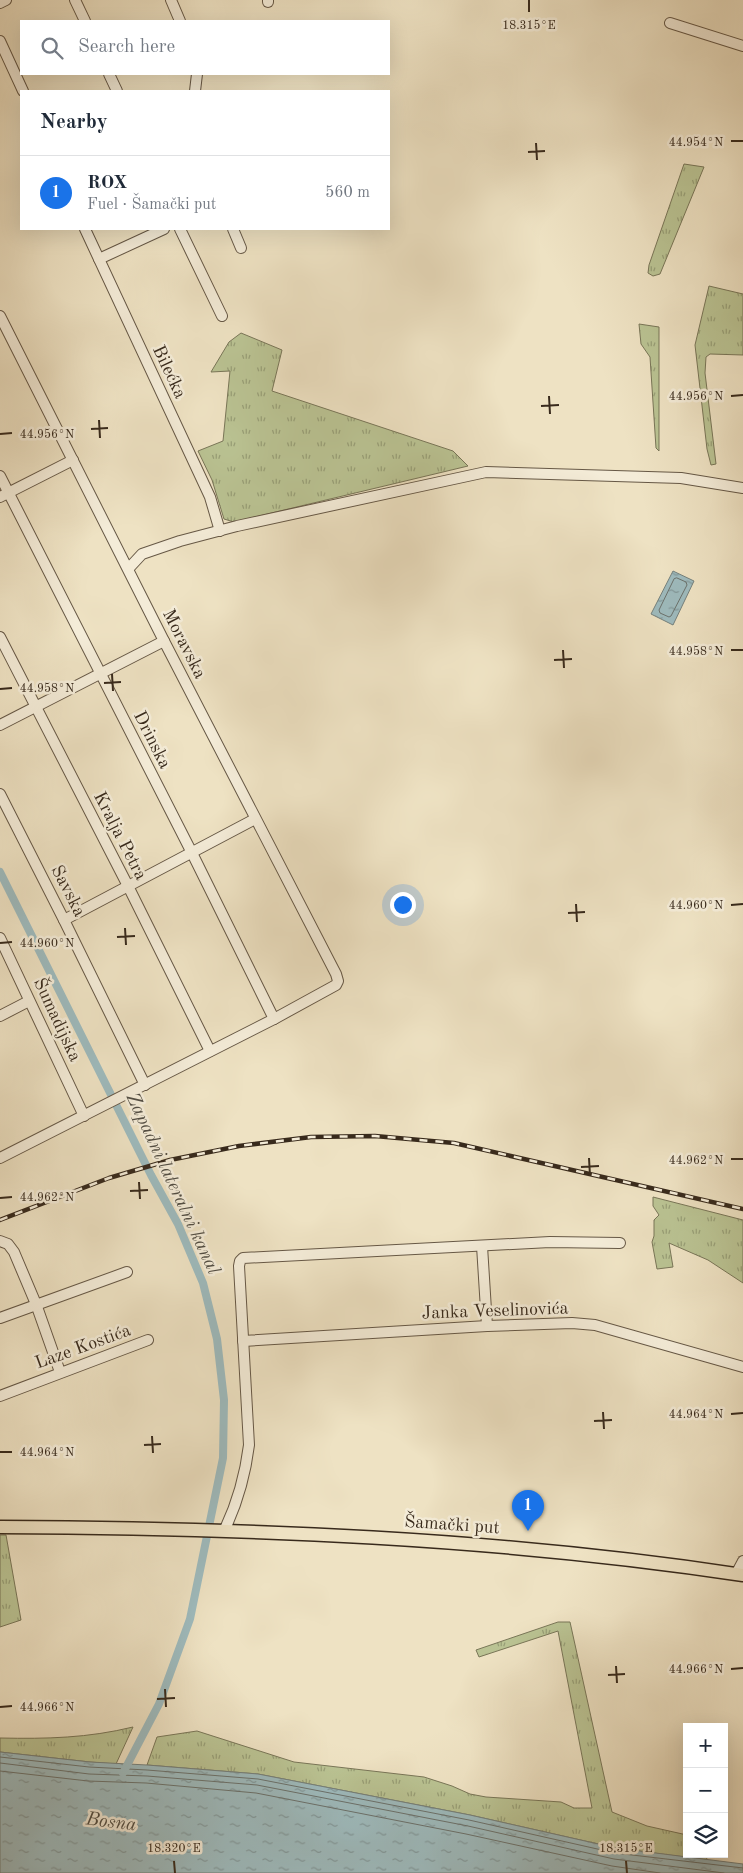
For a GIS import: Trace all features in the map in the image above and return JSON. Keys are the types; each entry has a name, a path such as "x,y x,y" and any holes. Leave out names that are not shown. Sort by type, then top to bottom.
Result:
{"main road":[{"name":"Šamački put","path":"0,1527 200,1529 358,1536 598,1556 739,1575"}],"street":[{"path":"0,3 6,0"},
{"path":"75,0 85,20"},
{"path":"171,0 180,20"},
{"path":"670,24 743,46"},
{"path":"0,41 23,90"},
{"path":"109,75 116,90"},
{"path":"195,90 198,75"},
{"name":"Bilećka","path":"85,230 210,497 220,531"},
{"path":"99,259 162,230"},
{"path":"180,230 222,316"},
{"path":"233,230 241,248"},
{"name":"Moravska","path":"0,316 255,819 336,974 338,981 336,985 274,1019"},
{"path":"4,495 74,460"},
{"path":"128,568 136,559 150,550 180,540 486,472 681,478 743,488"},
{"name":"Drinska","path":"0,476 4,495 100,674 192,853 274,1019"},
{"name":"Kralja Petra","path":"0,637 128,886 210,1051"},
{"path":"0,725 164,640"},
{"name":"Savska","path":"0,794 145,1085"},
{"path":"64,920 255,819"},
{"name":"Šumadijska","path":"0,938 84,1116"},
{"path":"0,1016 29,1001"},
{"path":"0,1158 274,1019"},
{"path":"0,1240 8,1244 14,1252 36,1304 60,1372"},
{"path":"221,1530 236,1506 249,1445 238,1266 243,1258 550,1242 620,1243"},
{"path":"482,1246 487,1326"},
{"path":"0,1318 126,1272"},
{"name":"Janka Veselinovića","path":"243,1341 487,1326 572,1323 595,1325 743,1367"},
{"name":"Laze Kostića","path":"0,1396 148,1340"},
{"path":"739,1575 743,1561"}],"green space":[{"path":"684,164 704,167 660,274 653,276 648,273 649,265"},
{"path":"709,286 743,294 743,355 710,354 706,357 705,373 716,464 711,465 707,449 695,345"},
{"path":"639,324 659,327 659,451 656,448 650,357 641,344"},
{"path":"241,333 282,350 272,391 453,451 468,466 234,522 224,519 212,480 198,451 223,441 230,371 211,372 229,342"},
{"path":"653,1197 743,1220 743,1283 708,1260 669,1243 673,1267 657,1269 652,1242 654,1220 659,1215 653,1206"},
{"path":"0,1535 6,1535 21,1620 0,1627"},
{"path":"558,1622 570,1622 612,1812 647,1826 683,1834 683,1857 616,1848 470,1815 258,1774 147,1765 157,1737 197,1731 294,1762 424,1777 470,1794 486,1797 561,1802 574,1808 592,1808 558,1631 479,1657 476,1650"},
{"path":"133,1727 116,1764 0,1752 0,1738 67,1737 100,1734"}],"water":[{"path":"673,571 694,581 673,625 651,614"},
{"name":"Bosna","path":"0,1752 90,1762 258,1774 470,1815 616,1848 683,1856 683,1858 743,1864 743,1873 0,1873"}],"waterway":[{"name":"Zapadni lateralni kanal","path":"0,872 151,1175 178,1224 203,1283 217,1339 224,1400 223,1458 190,1619 159,1704 123,1773"}],"railway":[{"path":"0,1220 109,1178 170,1160 239,1146 311,1137 375,1136 454,1143 743,1209"}],"place":[{"name":"ROX","path":"528,1531"}]}
